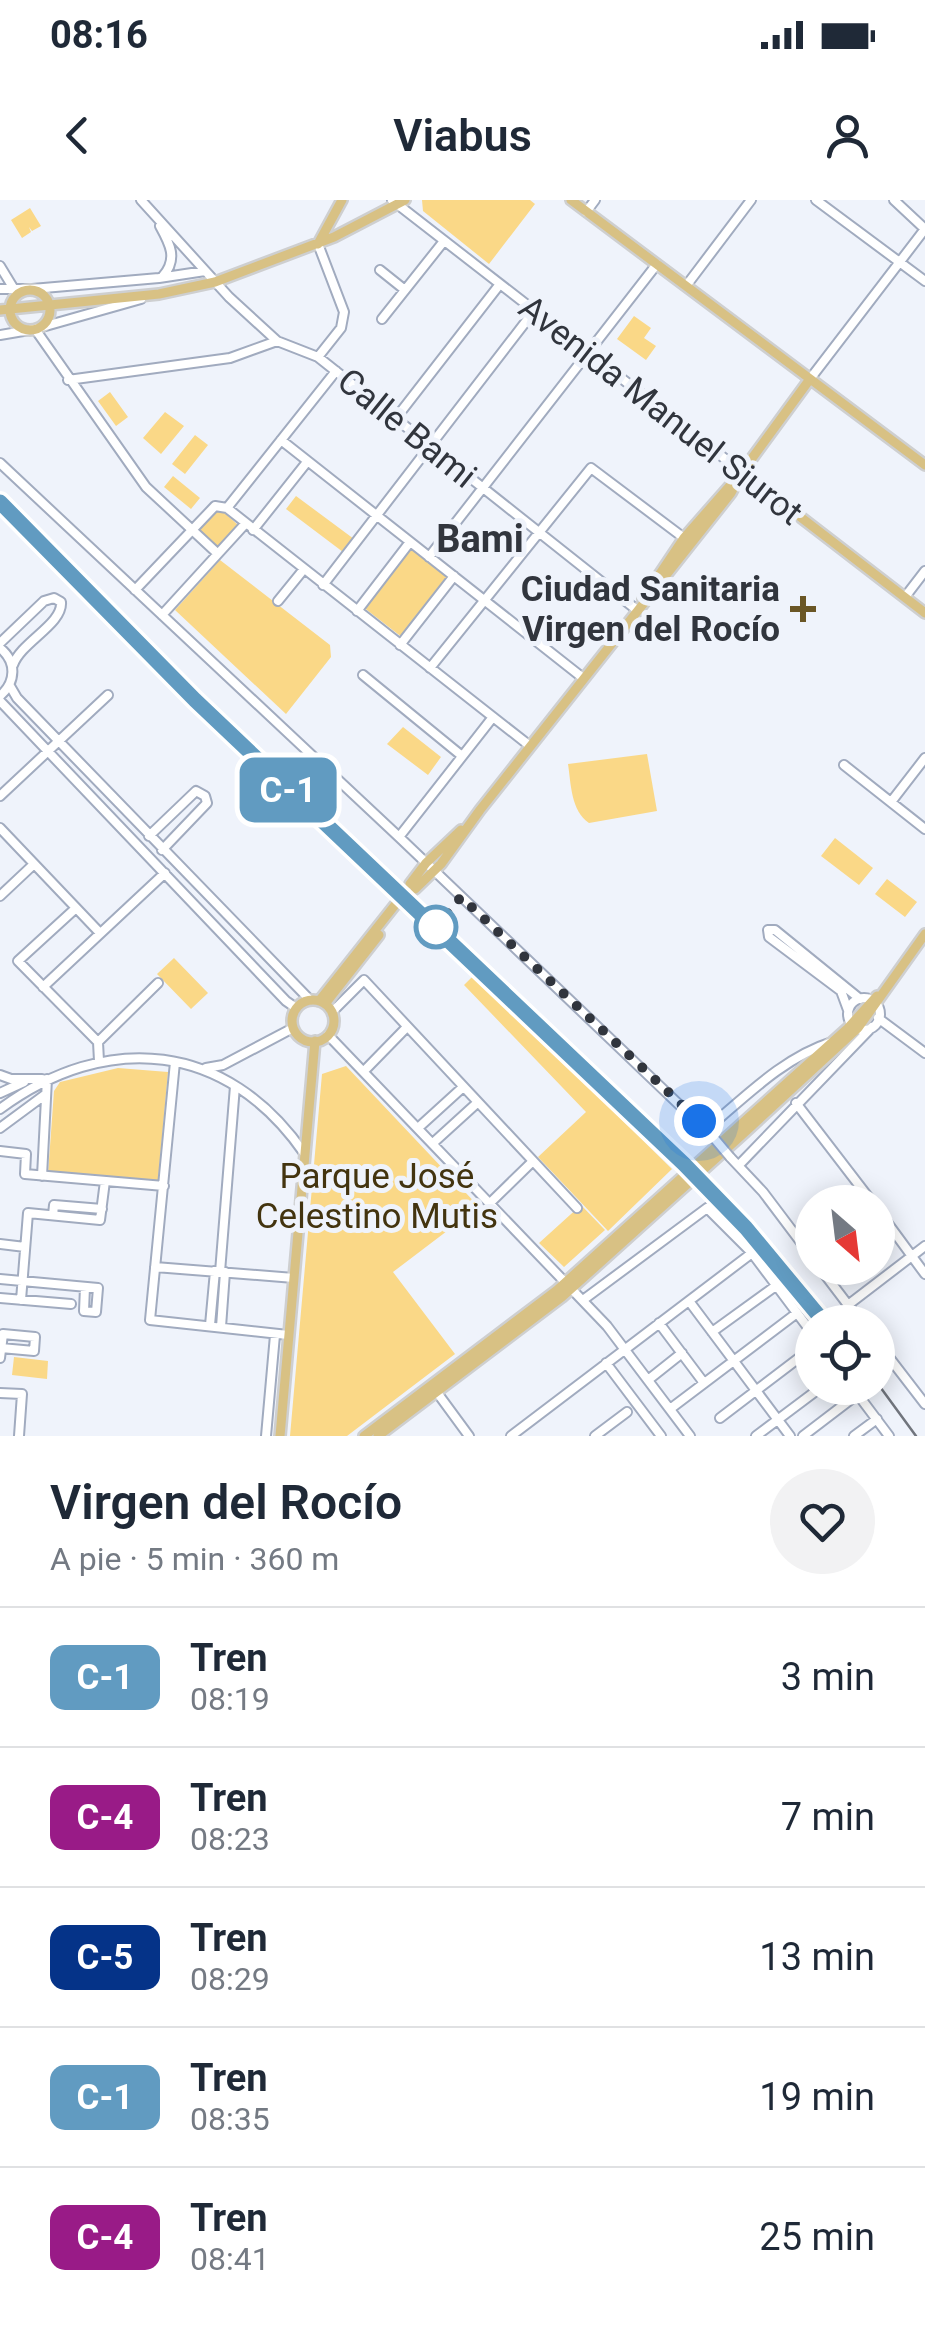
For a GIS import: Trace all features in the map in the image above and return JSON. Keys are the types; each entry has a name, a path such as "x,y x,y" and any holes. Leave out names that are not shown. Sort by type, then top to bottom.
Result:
{"main road":[{"path":"318,244 342,200"},
{"path":"571,201 925,465"},
{"path":"5,310 158,294 215,282 318,244 398,202"},
{"path":"23,290 43,294 50,305 48,320 27,330 5,310 23,290"},
{"path":"639,607 650,584 684,538 742,472 810,379"},
{"path":"413,886 480,810 732,494 742,472"},
{"name":"Avenida Manuel Siurot","path":"742,472 925,613"},
{"path":"322,1004 334,1024 328,1035 315,1042 304,1040 293,1028 296,1008 322,1004 397,907"},
{"path":"378,1436 568,1285 740,1131 854,1026 869,1001 881,992 925,934"},
{"path":"740,1131 832,1042 854,1026"},
{"path":"280,1436 315,1042"},
{"path":"364,1436 434,1388"}],"street":[{"path":"68,380 230,358 276,341 215,282 141,200"},
{"path":"586,212 595,200"},
{"path":"686,286 751,200"},
{"path":"816,200 925,281"},
{"path":"810,379 925,229 894,200"},
{"name":"Avenida Manuel Siurot","path":"398,202 742,472"},
{"path":"150,210 172,253 171,266 159,278"},
{"path":"382,320 444,241"},
{"path":"318,244 344,312 341,328 318,358"},
{"path":"429,556 657,264"},
{"path":"0,266 23,290"},
{"path":"380,270 405,290"},
{"path":"0,289 23,290 205,271"},
{"path":"396,418 500,284"},
{"path":"0,335 158,294"},
{"path":"324,585 534,311"},
{"path":"35,329 146,488 217,553"},
{"name":"Calle Bami","path":"276,341 318,358 336,371 639,607"},
{"path":"227,508 336,371"},
{"path":"281,440 584,678"},
{"path":"162,616 217,553 250,526 308,462"},
{"path":"0,463 707,1129 795,1236"},
{"path":"430,668 591,468 684,538"},
{"path":"135,590 215,506 227,508 530,746"},
{"path":"357,611 410,542"},
{"path":"278,601 304,569"},
{"path":"905,598 925,570"},
{"path":"400,645 454,576"},
{"path":"12,666 0,646 44,601 54,598 61,602 58,616 19,652 12,666 10,686 0,698 296,1008"},
{"path":"363,675 462,756"},
{"path":"10,686 175,864 322,1004 364,980 577,1208"},
{"path":"0,796 108,695"},
{"path":"399,837 492,716"},
{"path":"891,802 925,758"},
{"path":"844,765 925,828"},
{"path":"149,836 196,791 205,796 207,803 201,811 162,850"},
{"path":"0,828 100,933"},
{"path":"0,896 34,864"},
{"path":"43,987 175,864"},
{"path":"76,908 18,960 98,1042 99,1061"},
{"path":"872,1027 854,1026 841,992 782,941 869,1001 878,1018 925,1053"},
{"path":"98,1042 158,983"},
{"path":"848,1010 869,1001"},
{"path":"738,1165 878,1018"},
{"path":"12,1100 0,1075 28,1080 47,1078 99,1061 127,1058 206,1068 224,1065 293,1028"},
{"path":"364,1071 406,1028"},
{"path":"328,1035 583,1300 648,1380 685,1434"},
{"path":"707,1129 789,1062 832,1042"},
{"path":"175,1062 150,1320 288,1336"},
{"path":"206,1068 273,1113 304,1153"},
{"path":"42,1176 47,1078"},
{"path":"0,1109 47,1078"},
{"path":"4,1090 28,1080"},
{"path":"221,1327 220,1272 235,1086"},
{"path":"418,1128 462,1088"},
{"path":"0,1128 46,1094"},
{"path":"432,1143 477,1102"},
{"path":"796,1103 859,1185"},
{"path":"0,1151 26,1154 25,1174 164,1186"},
{"path":"490,1203 532,1162"},
{"path":"20,1300 28,1213 100,1220 104,1181"},
{"path":"583,1300 707,1208 752,1253 795,1310"},
{"path":"895,1234 925,1274"},
{"path":"0,1244 25,1247"},
{"path":"849,1305 925,1246"},
{"path":"511,1436 752,1253"},
{"path":"155,1267 294,1278"},
{"path":"210,1326 220,1272"},
{"path":"0,1278 86,1287"},
{"path":"712,1332 776,1285"},
{"path":"0,1298 70,1304"},
{"path":"689,1301 790,1436"},
{"path":"670,1409 795,1314"},
{"path":"660,1324 704,1383"},
{"path":"266,1436 275,1335"},
{"path":"0,1358 1,1348"},
{"path":"648,1380 682,1353"},
{"path":"720,1418 795,1361"},
{"path":"606,1364 661,1436"},
{"path":"895,1365 925,1404"},
{"path":"434,1388 469,1436"},
{"path":"0,1393 22,1394 19,1436"},
{"path":"756,1436 798,1405"},
{"path":"803,1436 840,1405"},
{"path":"866,1405 890,1436"},
{"path":"595,1436 626,1412"},
{"path":"854,1436 877,1419"}],"green space":[{"path":"422,200 530,200 535,204 489,264 423,211"},
{"path":"30,208 41,226 32,231 29,227 31,232 22,238 11,220"},
{"path":"634,316 651,328 644,338 656,346 646,360 617,339"},
{"path":"110,392 128,417 116,426 98,401"},
{"path":"165,412 184,426 161,454 143,438"},
{"path":"195,435 208,445 185,474 172,464"},
{"path":"173,476 200,498 191,509 164,487"},
{"path":"296,496 354,539 343,552 286,509"},
{"path":"219,508 238,525 218,547 199,531"},
{"path":"411,546 452,577 403,638 363,607"},
{"path":"220,560 330,645 331,657 286,714 175,610"},
{"path":"403,727 441,757 428,775 387,744"},
{"path":"647,754 657,811 589,823 583,818 573,796 568,764"},
{"path":"835,838 873,868 859,885 821,856"},
{"path":"887,879 917,902 905,917 875,894"},
{"path":"174,958 208,993 191,1009 157,974"},
{"path":"474,975 672,1169 608,1231 538,1157 586,1112 464,985"},
{"name":"Parque José Celestino Mutis","path":"346,1066 482,1210 480,1213 476,1209 393,1272 455,1354 347,1436 290,1436 322,1074"},
{"path":"118,1068 168,1072 158,1181 48,1174 54,1091 60,1082"},
{"path":"581,1205 605,1230 564,1267 539,1243"},
{"path":"14,1357 48,1361 47,1379 12,1375"}],"tunnel":[{"path":"399,909 415,889"}],"railway":[{"path":"0,496 174,674 705,1179 750,1224 817,1305"},
{"path":"893,1405 916,1436"}],"train":[{"name":"C-1","path":"0,502 171,677 684,1164 746,1228 811,1305"}],"place":[{"name":"Ciudad Sanitaria Virgen del Rocío","path":"803,609"}],"district":[{"name":"Bami","path":"480,539"}],"route":[{"path":"436,927 461,897 699,1121"}]}
